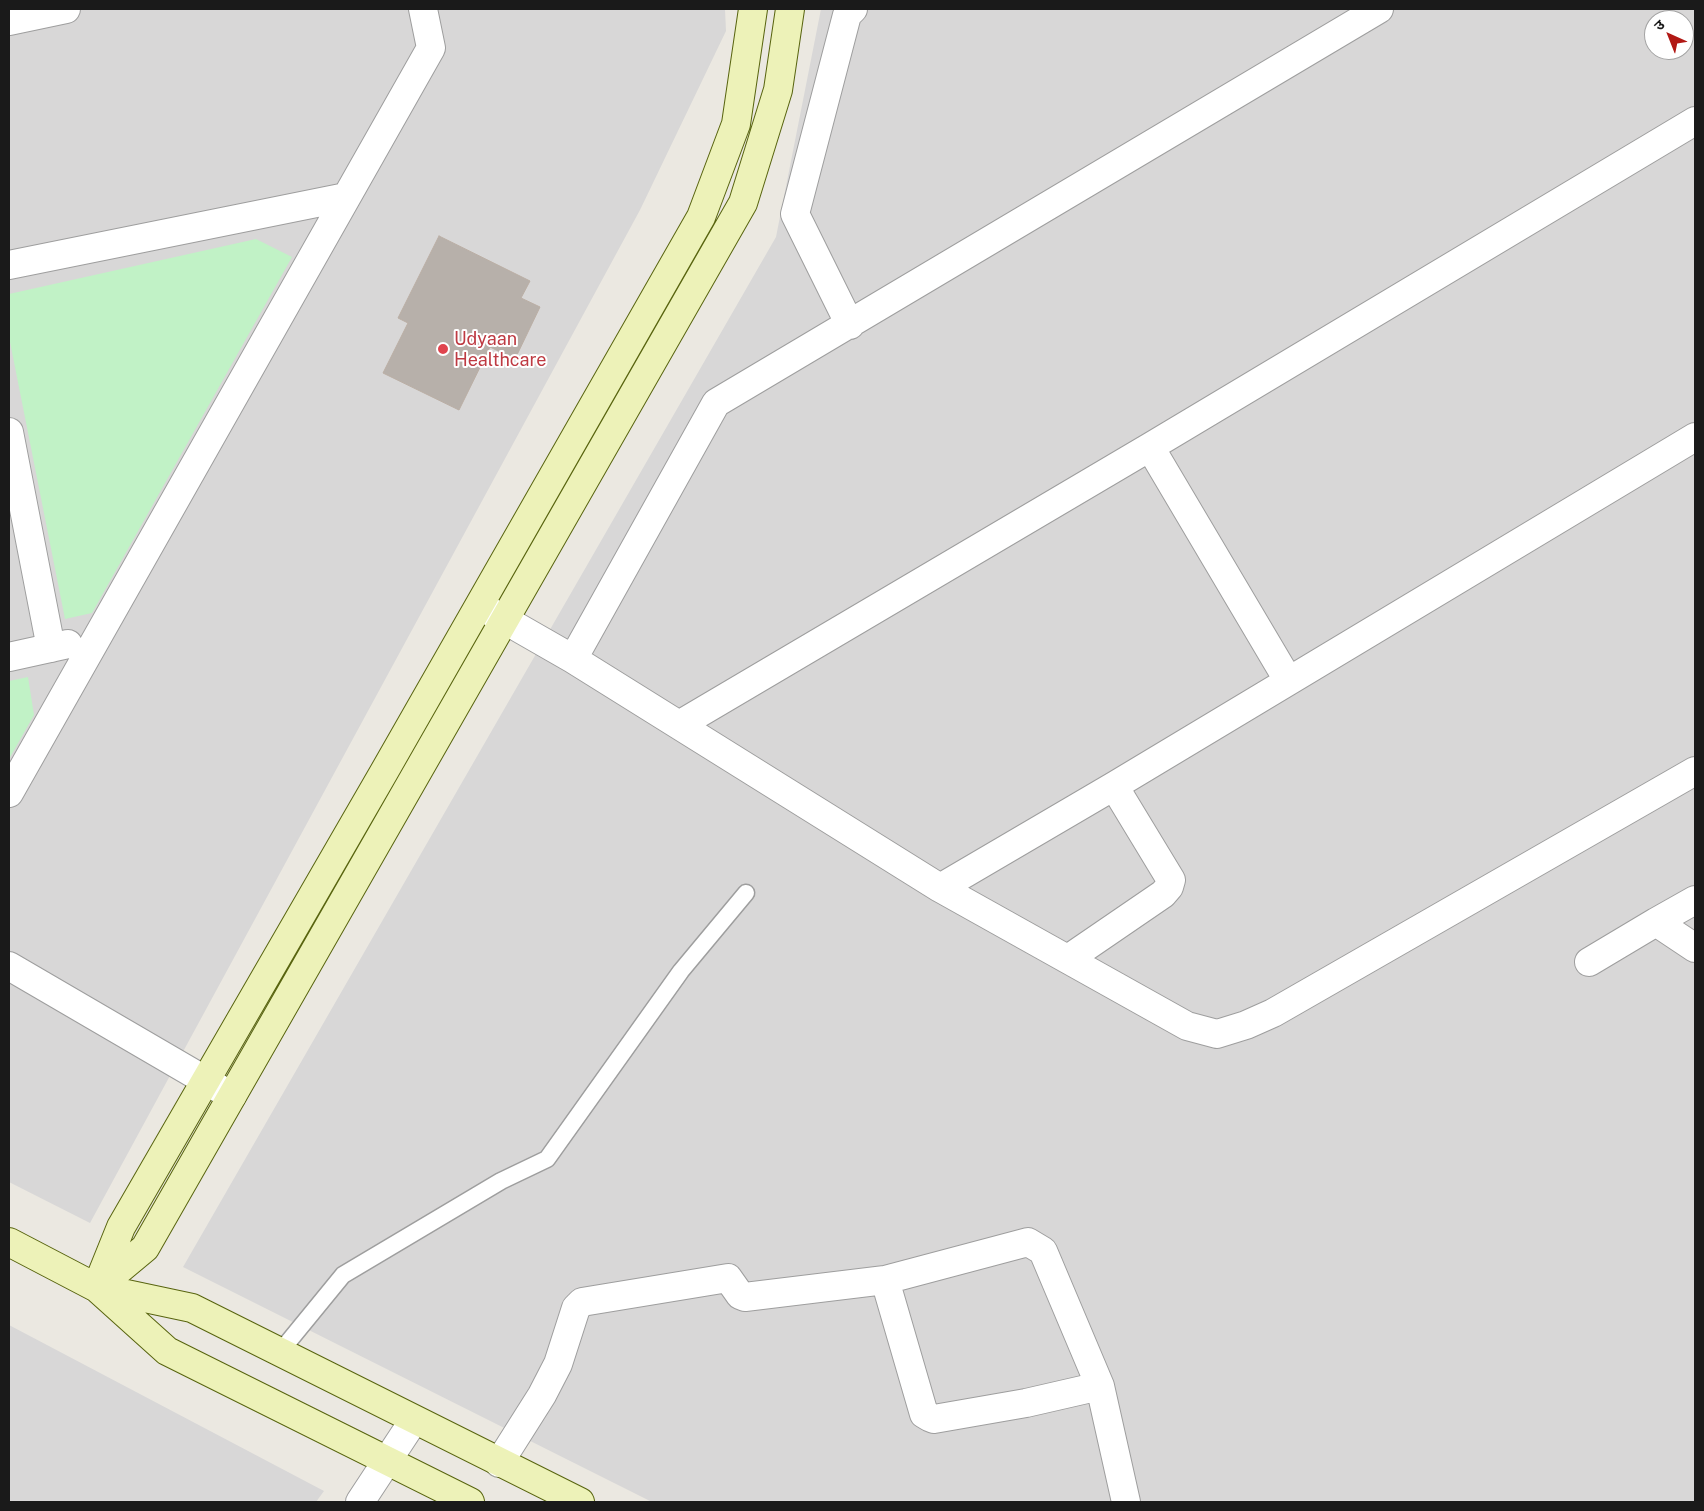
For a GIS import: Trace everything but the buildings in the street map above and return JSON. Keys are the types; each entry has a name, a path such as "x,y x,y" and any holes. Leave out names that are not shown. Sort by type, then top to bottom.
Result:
{"street":[{"path":"9,20 66,9"},
{"path":"9,793 431,48 423,9"},
{"path":"97,1288 121,1227 700,218 736,124 753,9"},
{"path":"97,1288 145,1248 743,203 778,90 790,9"},
{"path":"850,324 795,214 847,15 853,9"},
{"path":"573,659 716,403 1379,9"},
{"path":"679,724 1150,448 1695,121"},
{"path":"9,265 346,197"},
{"path":"9,432 51,648"},
{"path":"940,888 1114,786 1695,437"},
{"path":"1150,448 1288,680"},
{"path":"479,605 573,659 679,724 940,888 1187,1026 1217,1034 1246,1025 1273,1013 1695,771"},
{"path":"9,656 96,638"},
{"path":"1068,959 1169,888 1171,880 1114,786"},
{"path":"1589,962 1695,900"},
{"path":"1656,922 1695,948"},
{"path":"9,966 232,1096"},
{"path":"9,1242 97,1288 167,1351 470,1502"},
{"path":"500,1462 542,1395 558,1364 576,1308 582,1302 728,1278 740,1295 746,1297 885,1280 1028,1242 1036,1245 1043,1251 1100,1386 1126,1502"},
{"path":"885,1280 924,1414 929,1417 934,1418 1026,1403 1100,1386"},
{"path":"97,1288 192,1308 580,1502"},
{"path":"360,1502 414,1420"}],"lane":[{"path":"280,1352 343,1275 500,1181 547,1159 681,971 746,893"}],"shaded area":[{"path":"9,9 725,9 726,31 640,210 90,1223 9,1182"},
{"path":"821,9 1695,9 1695,1502 652,1502 183,1267 776,237"},
{"path":"9,1325 324,1491 316,1502 9,1502"}],"green space":[{"path":"256,239 292,257 92,613 65,619 9,337 9,294"},
{"path":"28,677 34,715 9,759 9,681"}],"place":[{"name":"Udyaan Healthcare","path":"443,349"}]}
